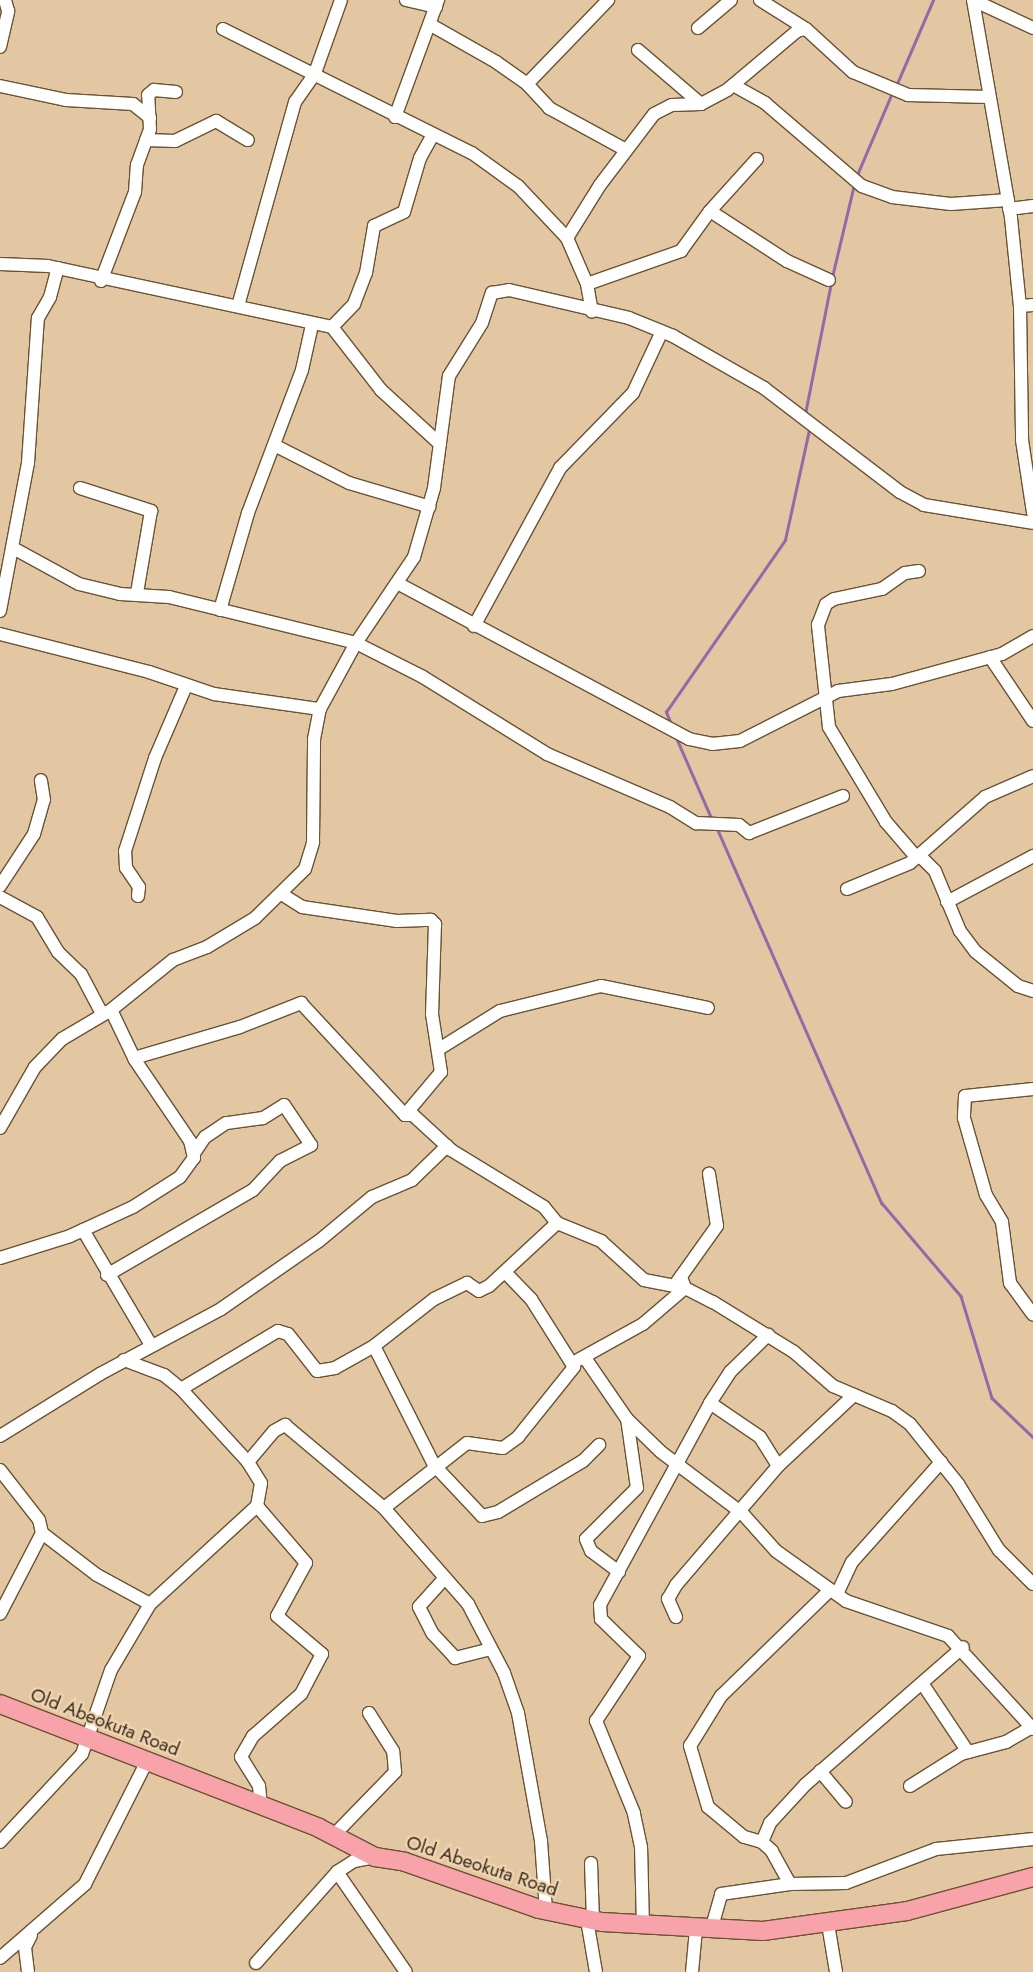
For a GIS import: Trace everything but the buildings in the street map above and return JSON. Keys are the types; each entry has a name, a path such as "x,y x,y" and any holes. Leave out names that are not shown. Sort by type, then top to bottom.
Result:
{"highway":[{"name":"Old Abeokuta Road","path":"0,1704 261,1805 334,1836 375,1856 405,1862 546,1911 590,1920 643,1927 762,1931 828,1924 908,1912 1033,1877"}],"street":[{"path":"0,47 8,11 5,0"},
{"path":"238,306 295,102 315,73 341,0"},
{"path":"395,117 431,25 437,4 406,0"},
{"path":"527,84 608,0"},
{"path":"698,28 731,0"},
{"path":"760,0 806,29 842,64 884,87 926,97 989,97"},
{"path":"1033,28 973,0 1009,204 1020,306 1022,440 1033,512"},
{"path":"431,25 527,84 549,108 626,150"},
{"path":"223,29 315,73 395,117 472,153 518,186 567,238 587,284 592,312"},
{"path":"567,238 626,150 662,108 701,104 733,85 790,37 806,29"},
{"path":"638,50 701,104"},
{"path":"733,85 765,103 862,186 892,197 952,204 1033,206"},
{"path":"0,86 66,100 133,104 151,119"},
{"path":"101,281 129,212 151,119 146,100 150,92 176,92"},
{"path":"146,140 175,141 216,121 248,140"},
{"path":"332,327 354,304 366,273 374,226 404,212 420,158 433,135"},
{"path":"587,284 681,251 710,210 757,159"},
{"path":"710,210 787,261 829,280"},
{"path":"0,264 58,268 101,281 238,306 312,325 332,327 381,390 440,444"},
{"path":"0,611 28,463 38,318 50,297 58,268"},
{"path":"0,1128 11,1104 45,1056 169,962 227,936 283,895 305,869 314,842 314,739 320,709 356,642 400,584 414,557 430,507 449,376 482,323 492,293 509,290 592,312 629,318 662,331 764,388 900,492 924,505 1033,522"},
{"path":"1020,306 1033,305"},
{"path":"220,610 248,513 302,370 312,325"},
{"path":"474,626 560,468 573,450 613,417 633,393 662,331"},
{"path":"274,445 350,482 430,507"},
{"path":"80,488 151,512 137,593"},
{"path":"13,548 80,584 137,593 220,610 356,642 423,677 547,754 670,807 696,822 739,825 749,834 843,796"},
{"path":"919,571 905,574 882,588 861,591 826,604 818,625 823,696 829,727 839,746 855,764 886,822 918,857 935,872 947,902 976,952 1018,986 1033,991"},
{"path":"400,584 474,626 689,739 712,744 740,741 823,696 892,684 990,656 1033,636"},
{"path":"0,634 214,694 320,709"},
{"path":"990,656 1033,721"},
{"path":"138,896 139,886 126,868 125,851 155,758 186,686"},
{"path":"848,888 918,857 985,797 1033,776"},
{"path":"0,886 34,834 44,800 41,780"},
{"path":"947,902 1033,856"},
{"path":"283,895 302,907 397,921 431,920 436,974 432,1014 439,1049 439,1077 404,1115"},
{"path":"0,897 37,917 58,952 81,974 195,1152"},
{"path":"439,1049 500,1011 601,986 708,1008"},
{"path":"134,1058 240,1027 301,1002 404,1115 413,1115 447,1146 544,1207 557,1223 601,1241 644,1280 672,1288 683,1283"},
{"path":"1033,1090 966,1096 964,1118 986,1194 1002,1222 1010,1283 1033,1315"},
{"path":"0,1258 83,1230 134,1208 180,1177 205,1137 226,1123 263,1118 284,1105 311,1145 280,1161 253,1190 106,1275"},
{"path":"0,1436 124,1360 269,1278 372,1197 412,1180 447,1146"},
{"path":"384,1508 434,1465 467,1443 503,1448 518,1437 566,1379 579,1360 643,1324 683,1283 717,1226 709,1174"},
{"path":"180,1389 278,1331 288,1334 317,1371 335,1368 374,1346 434,1299 467,1283 478,1292 505,1272 557,1223"},
{"path":"83,1230 106,1275 151,1345"},
{"path":"505,1272 531,1299 627,1419 678,1464 742,1513 776,1551 833,1592 931,1626 963,1647 1032,1728 1006,1742 968,1752 910,1786"},
{"path":"683,1283 768,1336 833,1386 910,1424 941,1462 999,1550 1033,1584"},
{"path":"643,1927 642,1847 634,1813 596,1720 639,1660 602,1619 602,1600 710,1403 731,1370 768,1336"},
{"path":"374,1346 434,1465 472,1510 488,1516 583,1461 599,1445"},
{"path":"0,1842 57,1785 82,1754 111,1670 150,1604 257,1506 261,1482 248,1462 180,1389 164,1375 124,1360"},
{"path":"676,1617 668,1606 671,1592 742,1513 778,1466 854,1395"},
{"path":"710,1403 760,1437 778,1466"},
{"path":"619,1572 591,1552 586,1539 637,1488 627,1419"},
{"path":"248,1462 274,1431 285,1425 384,1508 443,1580 468,1604 518,1712 531,1774 546,1911"},
{"path":"790,1884 772,1851 762,1842 744,1837 708,1807 690,1746 722,1696 833,1592 858,1554 941,1462"},
{"path":"0,1470 38,1520 42,1533 97,1575 150,1604"},
{"path":"257,1506 306,1563 277,1616 322,1654 301,1694 253,1736 241,1757 259,1786 261,1805"},
{"path":"0,1614 42,1533"},
{"path":"443,1580 419,1607 433,1634 455,1658 490,1649"},
{"path":"762,1842 770,1823 820,1771 963,1647"},
{"path":"922,1683 968,1752"},
{"path":"334,1836 395,1772 392,1751 369,1713"},
{"path":"0,1958 31,1935 85,1884 147,1761"},
{"path":"820,1771 846,1802"},
{"path":"692,1972 704,1930 721,1894 790,1884 846,1883 936,1849 1033,1839"},
{"path":"256,1964 337,1872 354,1861 375,1856"},
{"path":"591,1863 590,1920 596,1972"},
{"path":"337,1872 406,1972"},
{"path":"828,1924 836,1972"},
{"path":"28,1972 26,1947 31,1935"}],"waterway":[{"path":"896,86 933,0"},
{"path":"857,175 892,93"},
{"path":"832,277 854,185"},
{"path":"805,414 831,283"},
{"path":"670,722 666,712 785,540 809,430"},
{"path":"677,739 712,819"},
{"path":"717,828 882,1203 961,1296 992,1398 1033,1437"}]}
